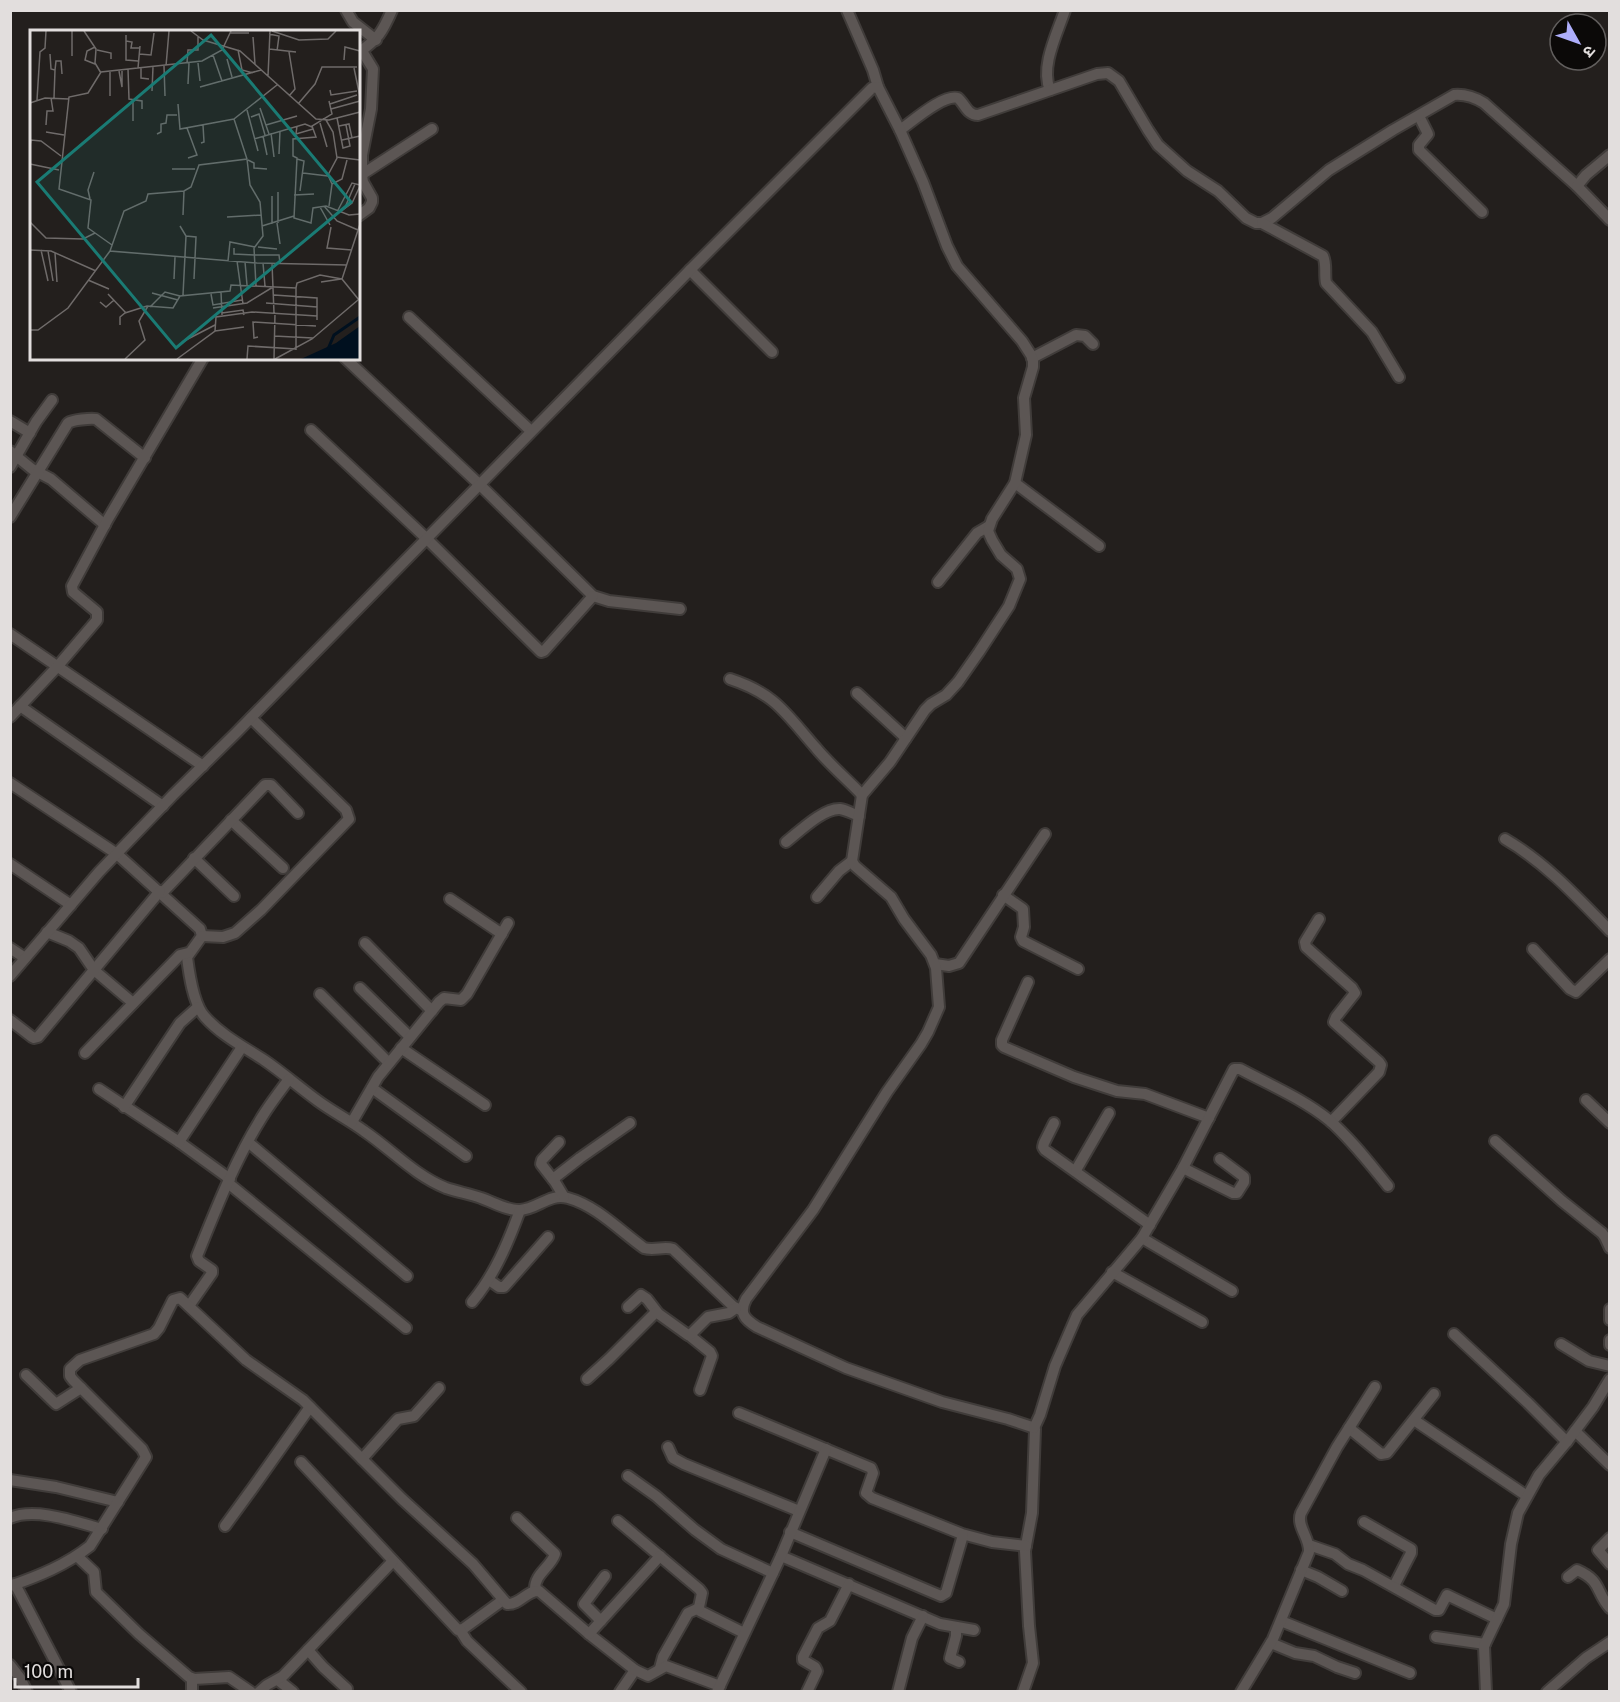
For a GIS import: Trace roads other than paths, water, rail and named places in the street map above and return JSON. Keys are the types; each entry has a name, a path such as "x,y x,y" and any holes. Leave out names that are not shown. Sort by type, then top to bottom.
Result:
{"street":[{"path":"346,10 353,22 376,40"},
{"path":"360,215 369,208 372,202 360,176 371,110 373,72 370,63 360,52 376,40 392,10"},
{"path":"848,10 878,87 923,182 957,266 1011,327 1032,357 1033,367 1024,398 1026,435 1015,483 989,526 976,533 938,582"},
{"path":"1050,90 1046,72 1065,10"},
{"path":"900,130 950,97 958,98 972,115 978,115 1097,74 1108,73 1119,81 1158,145 1187,171 1224,196 1246,218 1262,223 1272,218 1329,170 1454,95 1472,97 1484,103 1577,186 1610,220"},
{"path":"10,976 71,905 163,806 690,270 872,88 878,87"},
{"path":"1419,116 1428,134 1419,145 1419,150 1482,212"},
{"path":"360,176 432,129"},
{"path":"1577,186 1586,175 1610,155"},
{"path":"1262,223 1323,256 1326,283 1372,332 1399,377"},
{"path":"690,270 771,352"},
{"path":"409,317 531,431"},
{"path":"1032,357 1076,335 1085,336 1093,344"},
{"path":"10,717 97,620 98,616 93,608 72,590 74,582 202,360"},
{"path":"347,360 479,484 593,596 609,601 680,609"},
{"path":"10,466 14,453 52,400"},
{"path":"10,517 71,420 96,419 145,458"},
{"path":"10,421 30,433"},
{"path":"311,430 426,538 541,652 593,596"},
{"path":"14,453 51,479 105,525"},
{"path":"1015,483 1099,546"},
{"path":"689,1335 708,1317 739,1310 813,1210 887,1092 928,1032 939,1007 939,989 935,964 931,955 891,897 852,861 862,795 890,762 925,710 946,695 958,682 980,652 1017,591 1020,574 995,546 989,526"},
{"path":"10,634 203,766"},
{"path":"730,679 758,690 777,704 790,716 815,748 862,795"},
{"path":"857,693 906,738"},
{"path":"20,706 163,806"},
{"path":"202,936 223,937 235,933 261,910 349,819 346,810 251,718"},
{"path":"10,783 117,854 197,926 202,936"},
{"path":"10,1020 32,1037 38,1037 161,892 262,787 267,784 271,785 298,813"},
{"path":"786,842 811,822 832,810 843,810 859,816"},
{"path":"231,820 283,868"},
{"path":"935,964 949,966 959,963 1045,834"},
{"path":"1505,839 1551,872 1610,932"},
{"path":"194,858 234,896"},
{"path":"817,897 835,875 852,861"},
{"path":"10,864 71,905"},
{"path":"1003,895 1023,909 1024,927 1021,938 1023,941 1078,969"},
{"path":"450,899 502,934"},
{"path":"1319,920 1305,942 1306,947 1355,993 1334,1022 1381,1065 1378,1072 1331,1122"},
{"path":"352,1122 389,1063 432,1011 444,998 458,1000 464,997 508,923"},
{"path":"47,932 75,945 83,952 94,970 131,1001"},
{"path":"86,1053 131,1001 180,955 188,953 202,936"},
{"path":"365,943 432,1011"},
{"path":"10,948 25,958"},
{"path":"1533,949 1570,989 1576,992 1610,959"},
{"path":"188,953 198,1006 204,1017 217,1029 289,1078 321,1103 371,1135 413,1170 432,1182 448,1189 520,1210 546,1200 564,1197 590,1208 644,1248 674,1249 757,1327 846,1368 942,1402 1034,1428"},
{"path":"1028,981 1002,1040 1004,1047 1074,1077 1117,1091 1145,1094 1209,1118"},
{"path":"360,988 410,1037"},
{"path":"320,994 389,1063"},
{"path":"124,1107 180,1023 198,1006"},
{"path":"179,1142 243,1047"},
{"path":"401,1048 485,1105"},
{"path":"1023,1692 1033,1657 1025,1556 1032,1514 1036,1432 1034,1428 1058,1358 1077,1315 1142,1238 1183,1168 1232,1071 1237,1068 1304,1103 1331,1122 1388,1186"},
{"path":"189,1306 212,1273 211,1269 199,1261 197,1256 229,1181 263,1116 289,1078"},
{"path":"372,1088 466,1156"},
{"path":"99,1089 179,1142 406,1328"},
{"path":"1586,1100 1609,1121"},
{"path":"1076,1170 1109,1113"},
{"path":"554,1179 630,1123"},
{"path":"1054,1123 1043,1147 1150,1225"},
{"path":"1495,1141 1562,1201 1602,1233 1610,1248"},
{"path":"248,1142 407,1276"},
{"path":"559,1142 541,1162 564,1197"},
{"path":"1183,1168 1237,1193 1244,1182 1244,1177 1220,1160"},
{"path":"472,1302 489,1280 520,1210"},
{"path":"489,1280 499,1287 504,1287 548,1237"},
{"path":"1142,1238 1232,1291"},
{"path":"1112,1272 1202,1322"},
{"path":"628,1307 641,1295 657,1312 710,1352 712,1356 700,1390"},
{"path":"71,1692 13,1585 42,1574 77,1556 90,1546 146,1457 145,1453 73,1380 69,1372 77,1363 154,1334 176,1298 180,1298 246,1360 297,1395 310,1407 402,1499 473,1564 503,1600 510,1605 535,1590"},
{"path":"1610,1309 1610,1320"},
{"path":"587,1379 657,1312"},
{"path":"1454,1334 1567,1442"},
{"path":"1610,1340 1610,1345"},
{"path":"1561,1344 1588,1361 1610,1366"},
{"path":"26,1375 56,1404 81,1388"},
{"path":"1486,1692 1481,1643 1504,1604 1510,1544 1523,1494 1567,1442 1598,1400 1610,1379"},
{"path":"362,1459 399,1419 414,1416 438,1388"},
{"path":"1241,1692 1271,1643 1309,1552 1309,1545 1299,1517 1321,1474 1375,1388"},
{"path":"1349,1428 1384,1454 1390,1451 1434,1395"},
{"path":"225,1526 310,1407"},
{"path":"739,1413 871,1468 873,1473 867,1493 869,1497 963,1535 992,1542 1026,1546"},
{"path":"1414,1420 1523,1494"},
{"path":"1575,1431 1610,1465"},
{"path":"668,1447 677,1461 799,1511"},
{"path":"535,1590 543,1593 589,1634 635,1670 648,1676 660,1668 671,1667 718,1689 781,1556 826,1449"},
{"path":"301,1462 468,1641 521,1692"},
{"path":"628,1476 657,1496 695,1530 721,1549 773,1572"},
{"path":"10,1480 56,1487 118,1502"},
{"path":"10,1518 35,1513 102,1529"},
{"path":"517,1518 555,1554 536,1580 535,1590"},
{"path":"618,1521 699,1589 702,1593 699,1608"},
{"path":"1364,1522 1411,1549 1394,1586"},
{"path":"790,1532 941,1596 946,1593 963,1535"},
{"path":"1610,1538 1598,1550 1610,1564"},
{"path":"1309,1545 1335,1554 1348,1564 1394,1586 1436,1610 1439,1610 1447,1595 1494,1618"},
{"path":"77,1556 94,1572 96,1593 170,1662 192,1679 229,1677 251,1692"},
{"path":"589,1634 660,1556"},
{"path":"781,1556 940,1624 974,1630"},
{"path":"259,1692 278,1680 393,1562"},
{"path":"1301,1570 1342,1591"},
{"path":"1568,1577 1577,1570 1594,1580 1610,1608"},
{"path":"601,1621 584,1604 605,1576"},
{"path":"807,1692 817,1671 815,1667 803,1660 803,1657 818,1628 830,1622 849,1584"},
{"path":"460,1630 503,1600"},
{"path":"699,1608 700,1611 744,1633"},
{"path":"660,1668 663,1658 688,1613 699,1608"},
{"path":"898,1692 912,1638 923,1616"},
{"path":"1281,1621 1410,1673"},
{"path":"956,1627 957,1633 950,1658 959,1662"},
{"path":"1436,1637 1481,1643"},
{"path":"1271,1643 1294,1653 1314,1656 1354,1673"},
{"path":"1547,1692 1586,1658 1608,1645"},
{"path":"308,1650 347,1689"},
{"path":"10,1665 27,1692"},
{"path":"620,1692 635,1670"},
{"path":"192,1679 192,1692"},
{"path":"278,1680 293,1692"}]}
